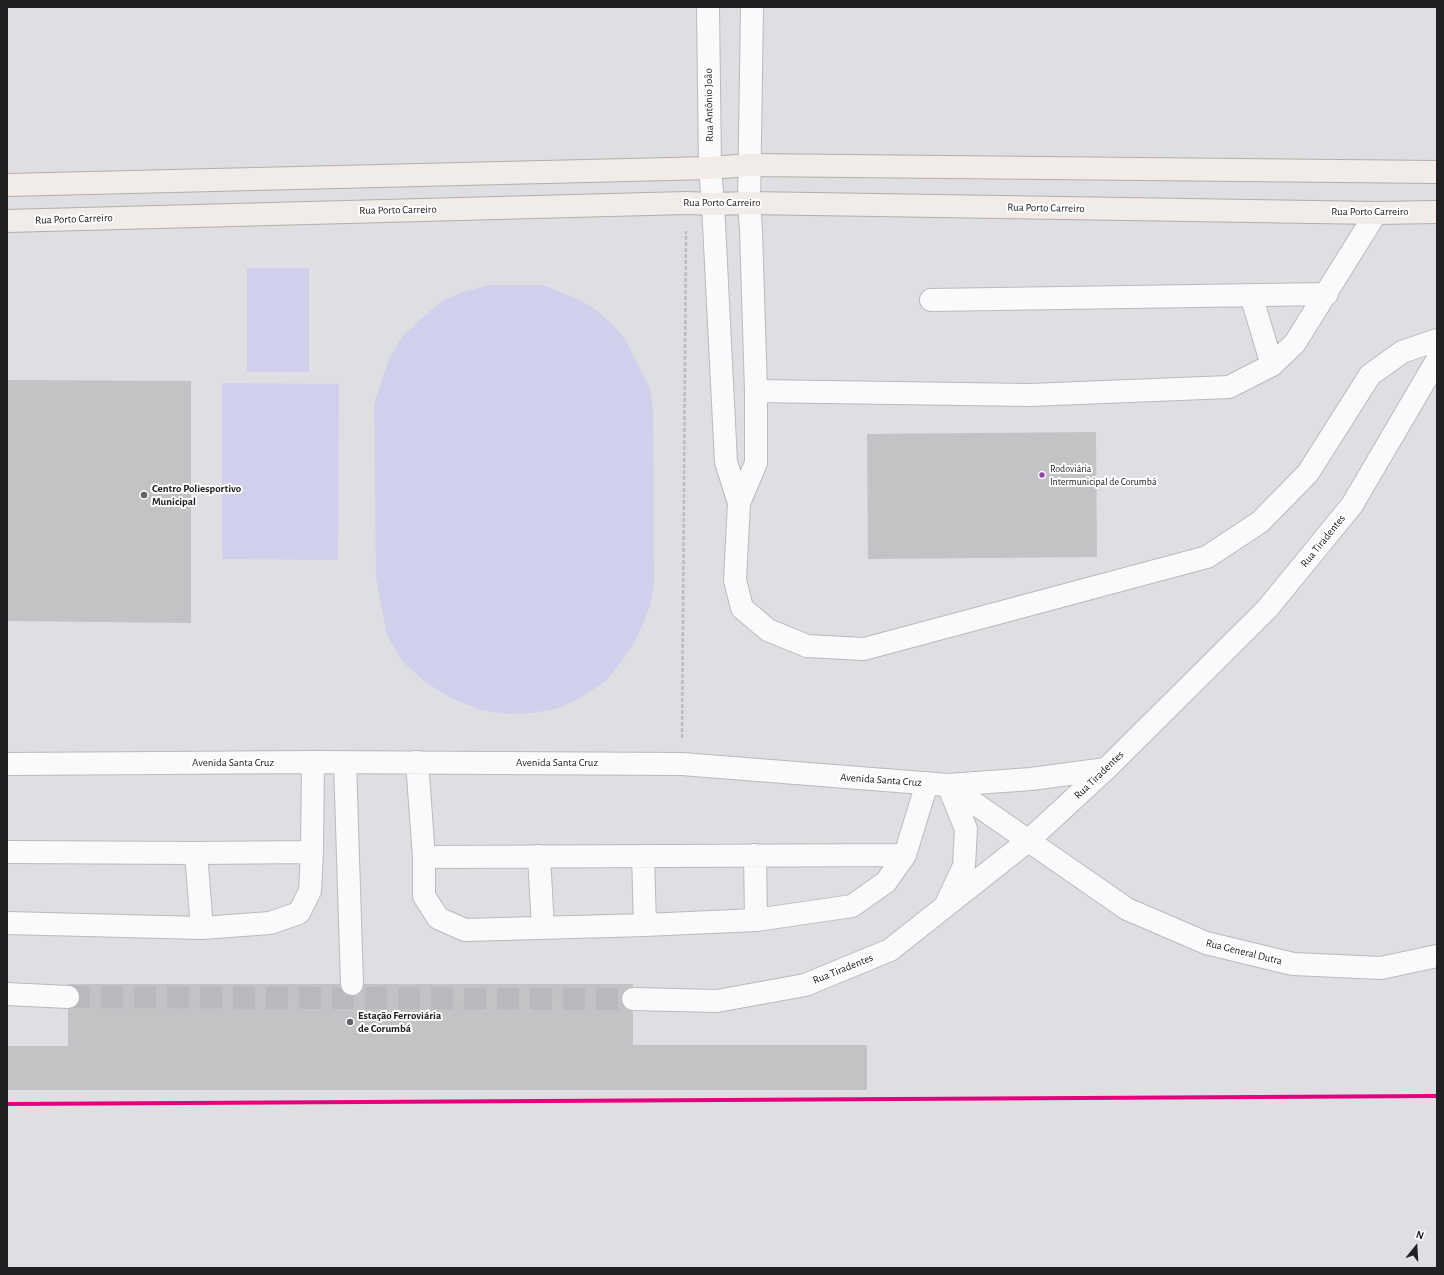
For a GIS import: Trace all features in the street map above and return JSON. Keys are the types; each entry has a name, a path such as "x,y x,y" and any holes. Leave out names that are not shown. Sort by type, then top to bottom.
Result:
{"main road":[{"path":"7,185 710,168 749,165 1437,172"},
{"path":"290,179 291,212"},
{"name":"Rua Porto Carreiro","path":"7,221 291,212 686,203 1376,213 1437,212"}],"street":[{"name":"Rua Antônio João","path":"708,7 710,168 726,462 739,503"},
{"path":"752,7 749,203 756,391 756,463 739,503 735,580 742,608 768,630 807,646 864,649 1206,557 1260,522 1308,473 1370,375 1402,352 1437,340"},
{"path":"756,391 1030,395 1229,387 1272,365 1295,343 1327,294 1376,213"},
{"path":"931,300 1327,294"},
{"path":"1251,295 1272,365"},
{"name":"Rua Tiradentes","path":"633,999 716,1001 805,985 890,950 1029,840 1106,769 1266,609 1352,505 1437,360"},
{"path":"7,923 202,928 270,923 299,914 310,891 313,762"},
{"path":"345,762 352,984"},
{"path":"418,762 424,857 424,896 438,918 465,930 756,920 852,906 886,882 905,855 938,784"},
{"name":"Avenida Santa Cruz","path":"7,764 418,762 682,764 938,784 1031,779 1106,769"},
{"path":"938,784 966,829 964,866 945,906"},
{"name":"Rua General Dutra","path":"938,784 1029,840 1127,909 1206,943 1293,964 1381,968 1437,956"},
{"path":"7,852 312,852"},
{"path":"196,853 202,928"},
{"path":"755,855 756,920"},
{"path":"424,857 905,855"},
{"path":"539,856 543,928"},
{"path":"643,856 645,925"},
{"path":"7,994 68,997"}],"path":[{"path":"682,764 686,203"}],"shaded area":[{"path":"247,268 309,268 309,372 247,372"},
{"path":"489,285 542,285 571,296 592,307 612,324 625,339 650,388 653,410 654,583 650,606 635,641 606,681 580,698 559,708 533,713 507,714 481,710 453,699 425,682 402,661 387,635 376,578 374,405 389,359 402,337 445,299 466,291"},
{"path":"222,383 339,384 338,560 222,559"}],"building":[{"path":"7,380 191,381 191,623 7,621"},
{"path":"1096,432 1097,557 868,559 867,434"},
{"name":"Estação Ferroviária de Corumbá","path":"68,984 633,984 633,1045 867,1045 867,1090 7,1090 7,1046 68,1046"}],"tunnel":[{"path":"68,997 633,999"}],"transit line":[{"path":"7,1104 1437,1096"}],"place":[{"name":"Rodoviária Intermunicipal de Corumbá","path":"1042,475"},
{"name":"Centro Poliesportivo Municipal","path":"144,495"},
{"name":"Estação Ferroviária de Corumbá","path":"350,1022"}]}
